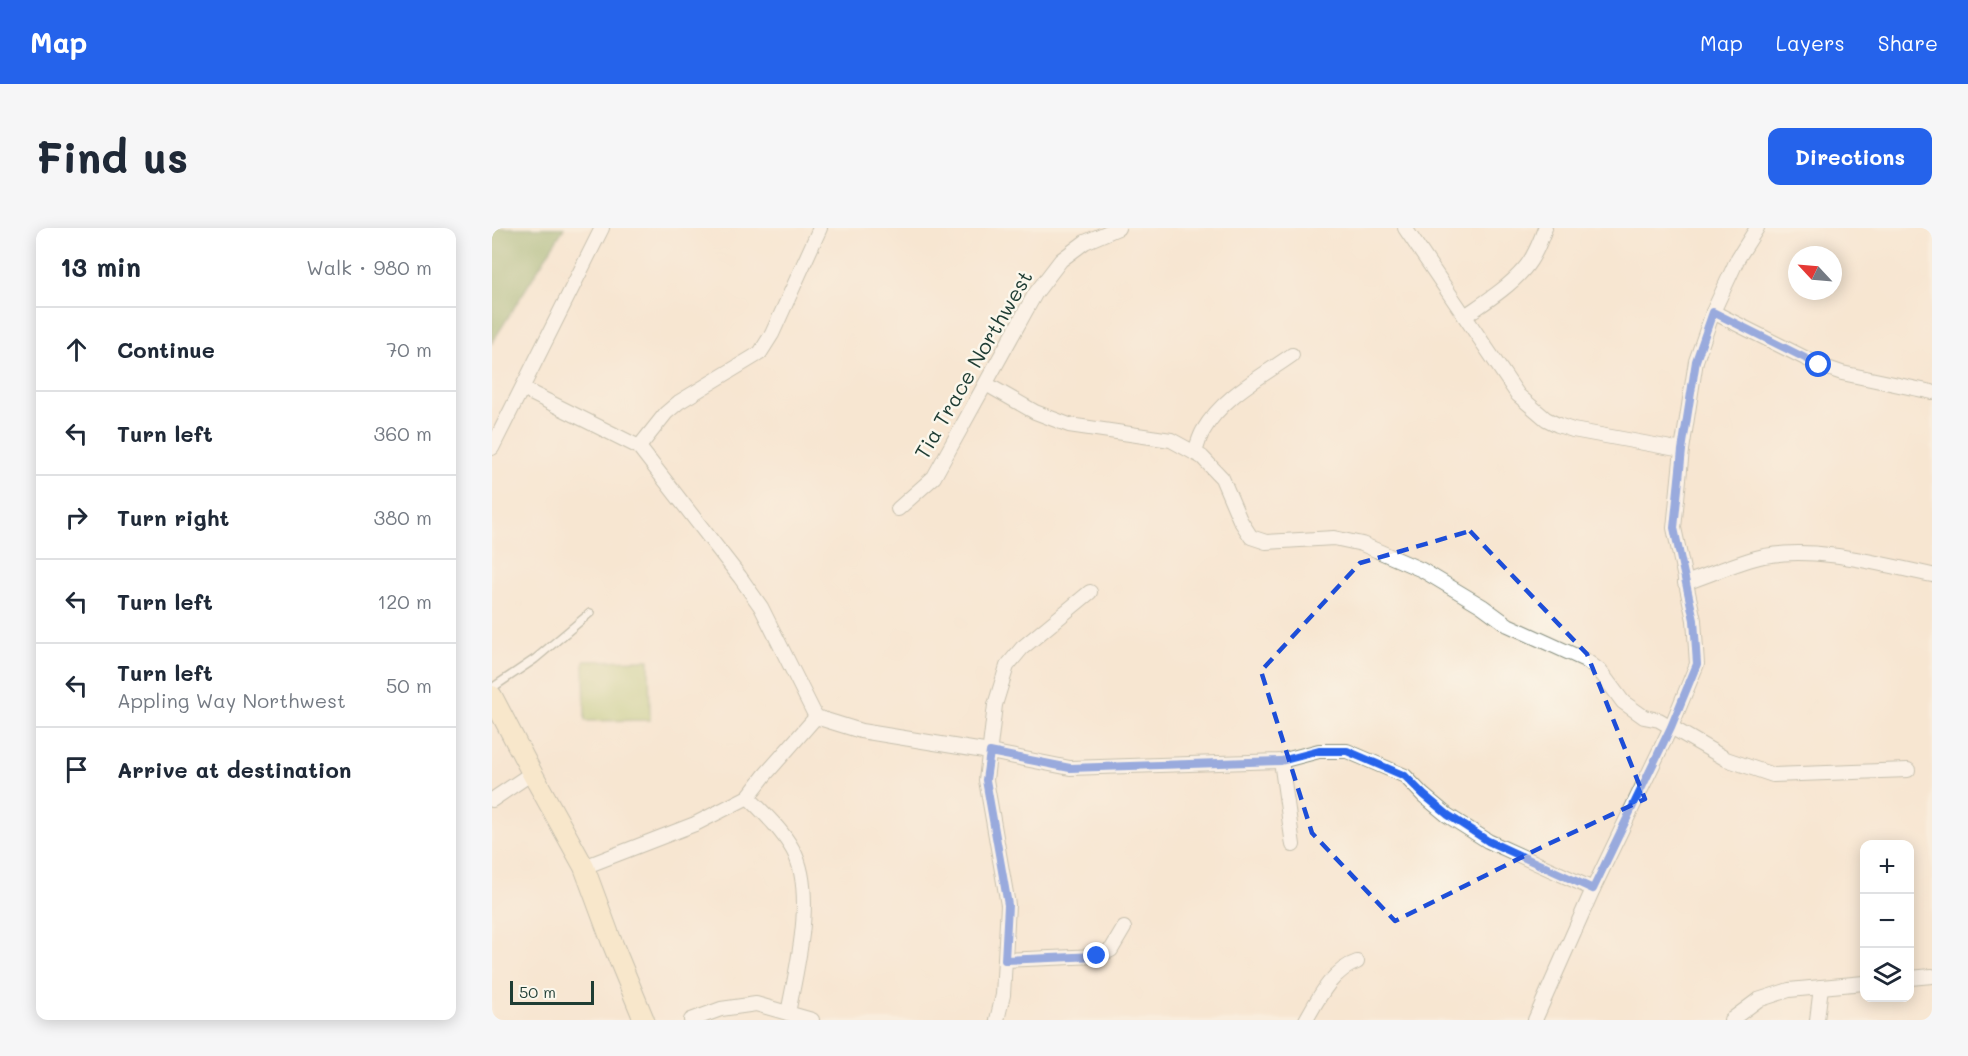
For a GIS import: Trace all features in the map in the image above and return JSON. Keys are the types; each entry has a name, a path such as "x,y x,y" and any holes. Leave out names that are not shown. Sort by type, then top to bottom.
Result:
{"street":[{"path":"492,448 602,228"},
{"path":"639,447 666,413 679,402 760,353 772,334 820,228"},
{"name":"Tia Trace Northwest","path":"898,509 934,477 1035,294 1061,260 1085,242 1118,228"},
{"path":"1405,228 1518,395 1546,419 1573,430 1682,450"},
{"path":"1465,316 1495,295 1525,269 1540,243 1545,228"},
{"path":"1536,1020 1593,889 1671,727 1697,664 1694,620 1674,528 1682,450 1696,361 1713,312 1738,258 1757,228"},
{"path":"1713,312 1819,365 1842,373 1932,392"},
{"path":"1195,453 1202,433 1214,415 1244,388 1292,356"},
{"path":"986,384 1035,412 1069,425 1171,440 1202,457 1222,478 1240,520 1251,537 1266,542 1334,538 1362,544 1419,568 1482,606 1508,625 1585,660 1600,671 1623,702 1644,717 1659,720 1726,759 1773,775 1908,770"},
{"path":"522,389 639,447 761,607 816,717 861,731 990,752 1070,768 1281,761 1319,751 1347,751 1405,776 1448,815 1488,841 1593,889"},
{"path":"1685,583 1763,556 1803,553 1932,575"},
{"path":"997,1020 1004,995 1008,905 986,780 995,705 1007,666 1022,648 1090,592"},
{"path":"492,696 584,867 644,1020"},
{"path":"584,867 695,824 748,797 816,717"},
{"path":"1281,761 1293,846"},
{"path":"492,800 532,773"},
{"path":"748,797 776,825 794,851 802,881 803,938 788,1012"},
{"path":"1005,960 1097,956 1111,950 1124,928"},
{"path":"1306,1020 1322,994 1339,973 1357,962"},
{"path":"1914,978 1932,976"},
{"path":"1731,1020 1758,1000 1789,990 1860,982"},
{"path":"1816,1020 1821,987"},
{"path":"691,1020 721,1009 756,1004 812,1020"}],"lane":[{"path":"492,688 535,659 590,613"}],"highlighted area":[{"path":"1470,531 1587,654 1645,799 1544,846 1395,921 1312,833 1261,671 1360,563"}],"green space":[{"path":"492,228 564,228 492,343"},
{"path":"649,660 650,720 585,721 584,661"}],"route":[{"path":"1097,956 1005,960 1008,905 986,780 990,752 1070,768 1281,761 1319,751 1347,751 1405,776 1448,815 1488,841 1593,889 1671,727 1697,664 1694,620 1674,528 1682,450 1696,361 1713,312 1819,365"}]}
